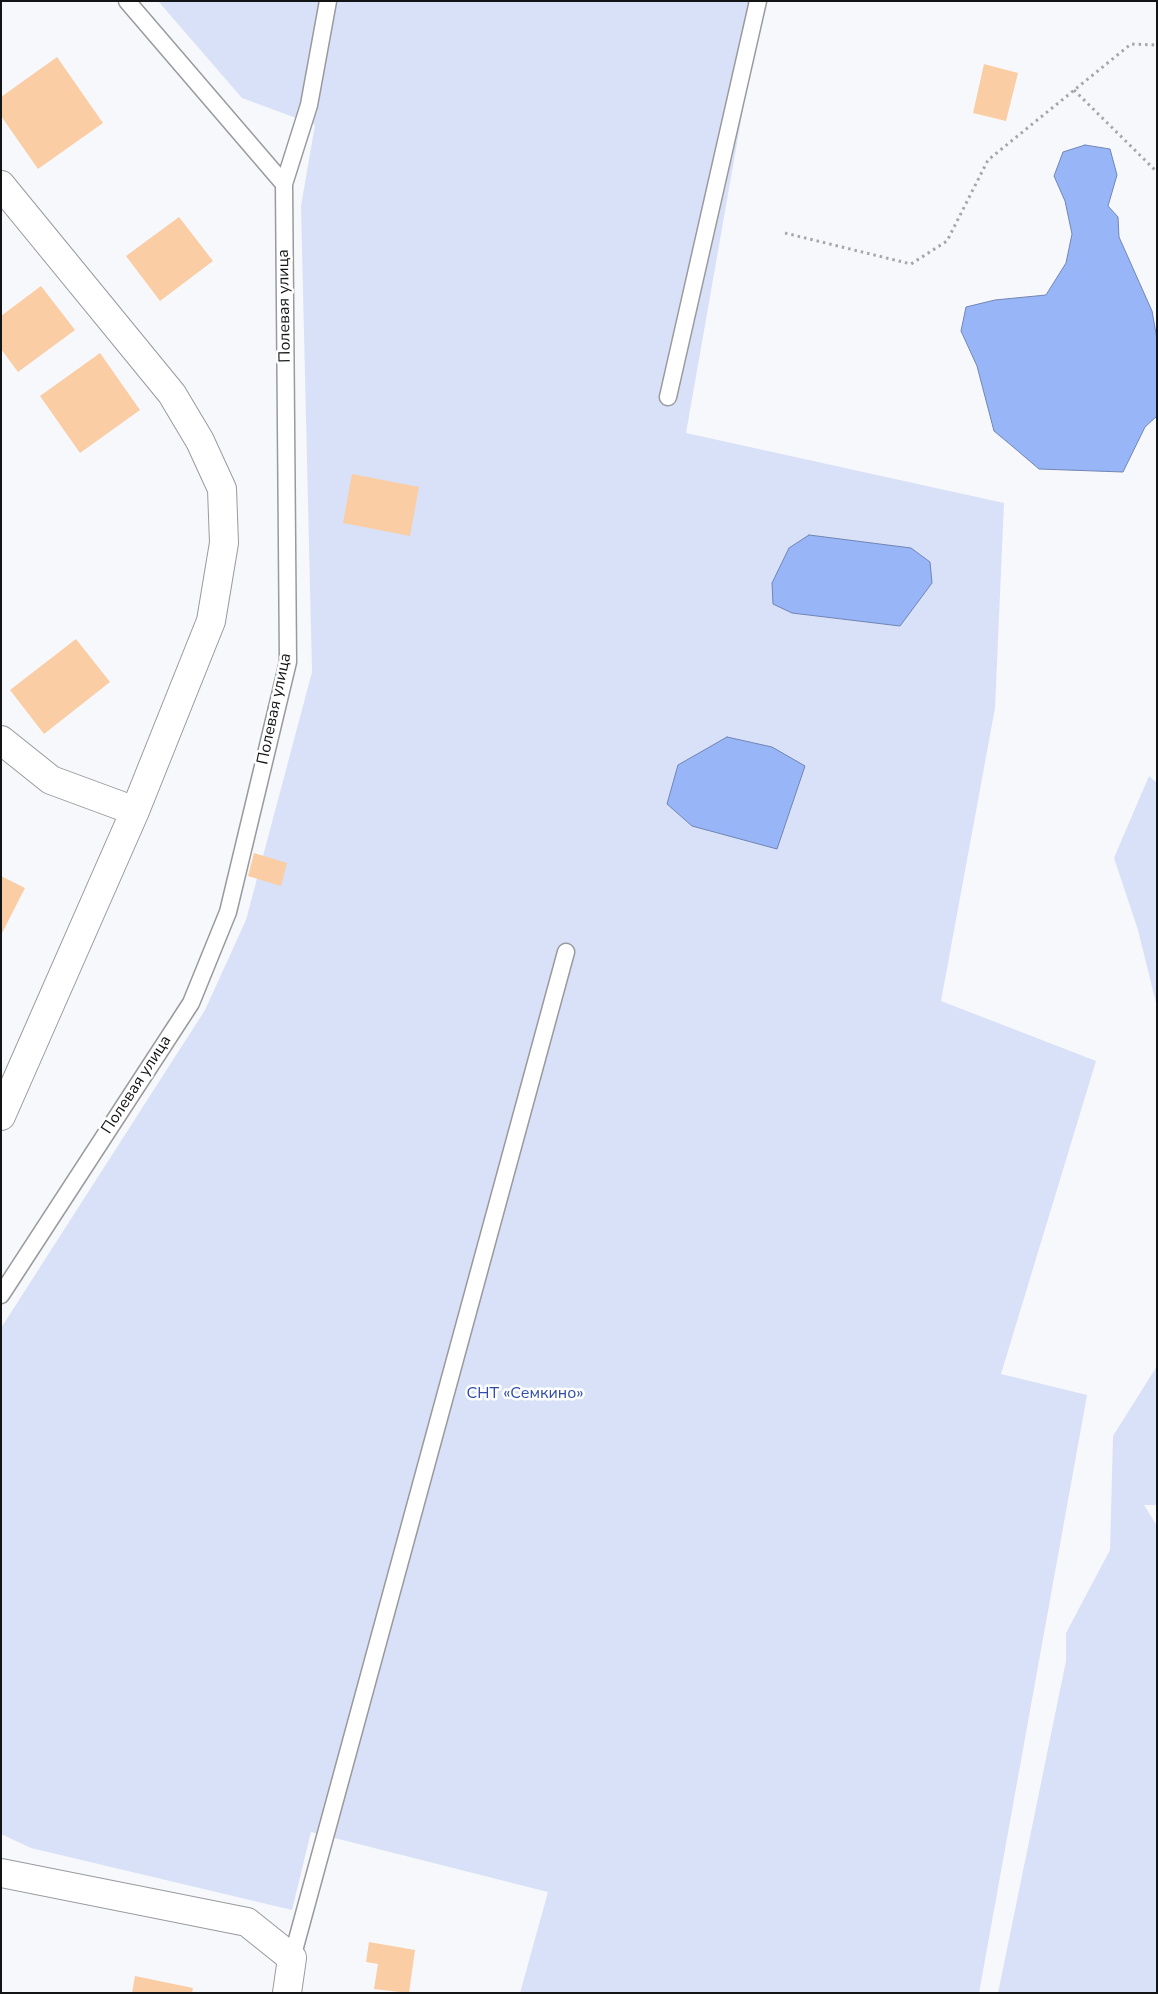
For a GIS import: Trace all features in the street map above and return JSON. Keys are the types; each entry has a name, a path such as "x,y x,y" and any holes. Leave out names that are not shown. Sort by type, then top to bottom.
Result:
{"street":[{"path":"1,185 172,394 200,441 222,489 224,544 211,621 134,811 1,1116"},
{"path":"1,740 50,780 134,811"},
{"path":"1,1873 247,1922 292,1958 288,1993"}],"lane":[{"path":"127,1 284,184"},
{"name":"Полевая улица","path":"1,1295 191,1003 228,912 288,662 284,184 309,105 328,1"},
{"path":"668,397 758,1"},
{"path":"292,1958 566,952"}],"path":[{"path":"785,233 911,264 947,242 988,160 1131,44 1157,45"},
{"path":"1074,90 1157,172"}],"green space":[{"name":"СНТ «Семкино»","path":"158,1 762,1 686,433 1004,503 995,708 941,1001 1096,1061 1001,1374 1087,1395 979,1993 520,1993 548,1892 311,1832 292,1910 31,1848 1,1834 1,1328 205,1010 246,920 312,672 301,206 315,125 242,98"},
{"path":"1149,776 1157,783 1157,1007 1138,930 1114,858"},
{"path":"1157,1366 1157,1505 1144,1505 1157,1526 1157,1993 998,1993 1066,1661 1066,1633 1110,1550 1113,1436"}],"water":[{"path":"1085,145 1110,149 1117,175 1108,206 1118,217 1119,237 1152,311 1157,339 1157,416 1145,427 1123,472 1039,469 994,431 977,366 961,331 966,307 995,300 1046,295 1066,263 1072,234 1065,201 1054,176 1063,152"},
{"path":"809,535 911,548 930,562 932,583 900,626 792,613 773,604 772,583 789,548"},
{"path":"727,737 772,747 805,766 777,849 692,826 667,804 678,765"}],"building":[{"path":"57,57 103,123 38,169 1,116 1,97"},
{"path":"984,64 1018,73 1006,121 973,113"},
{"path":"179,217 213,261 160,301 126,256"},
{"path":"41,286 75,330 18,372 1,349 1,316"},
{"path":"100,353 140,410 80,453 40,396"},
{"path":"352,474 419,487 410,536 343,523"},
{"path":"76,639 110,682 44,734 10,690"},
{"path":"254,853 287,863 281,886 248,876"},
{"path":"1,876 25,888 1,935"},
{"path":"369,1942 415,1950 409,1993 374,1989 378,1964 366,1962"},
{"path":"135,1976 193,1988 192,1993 132,1993"}]}
